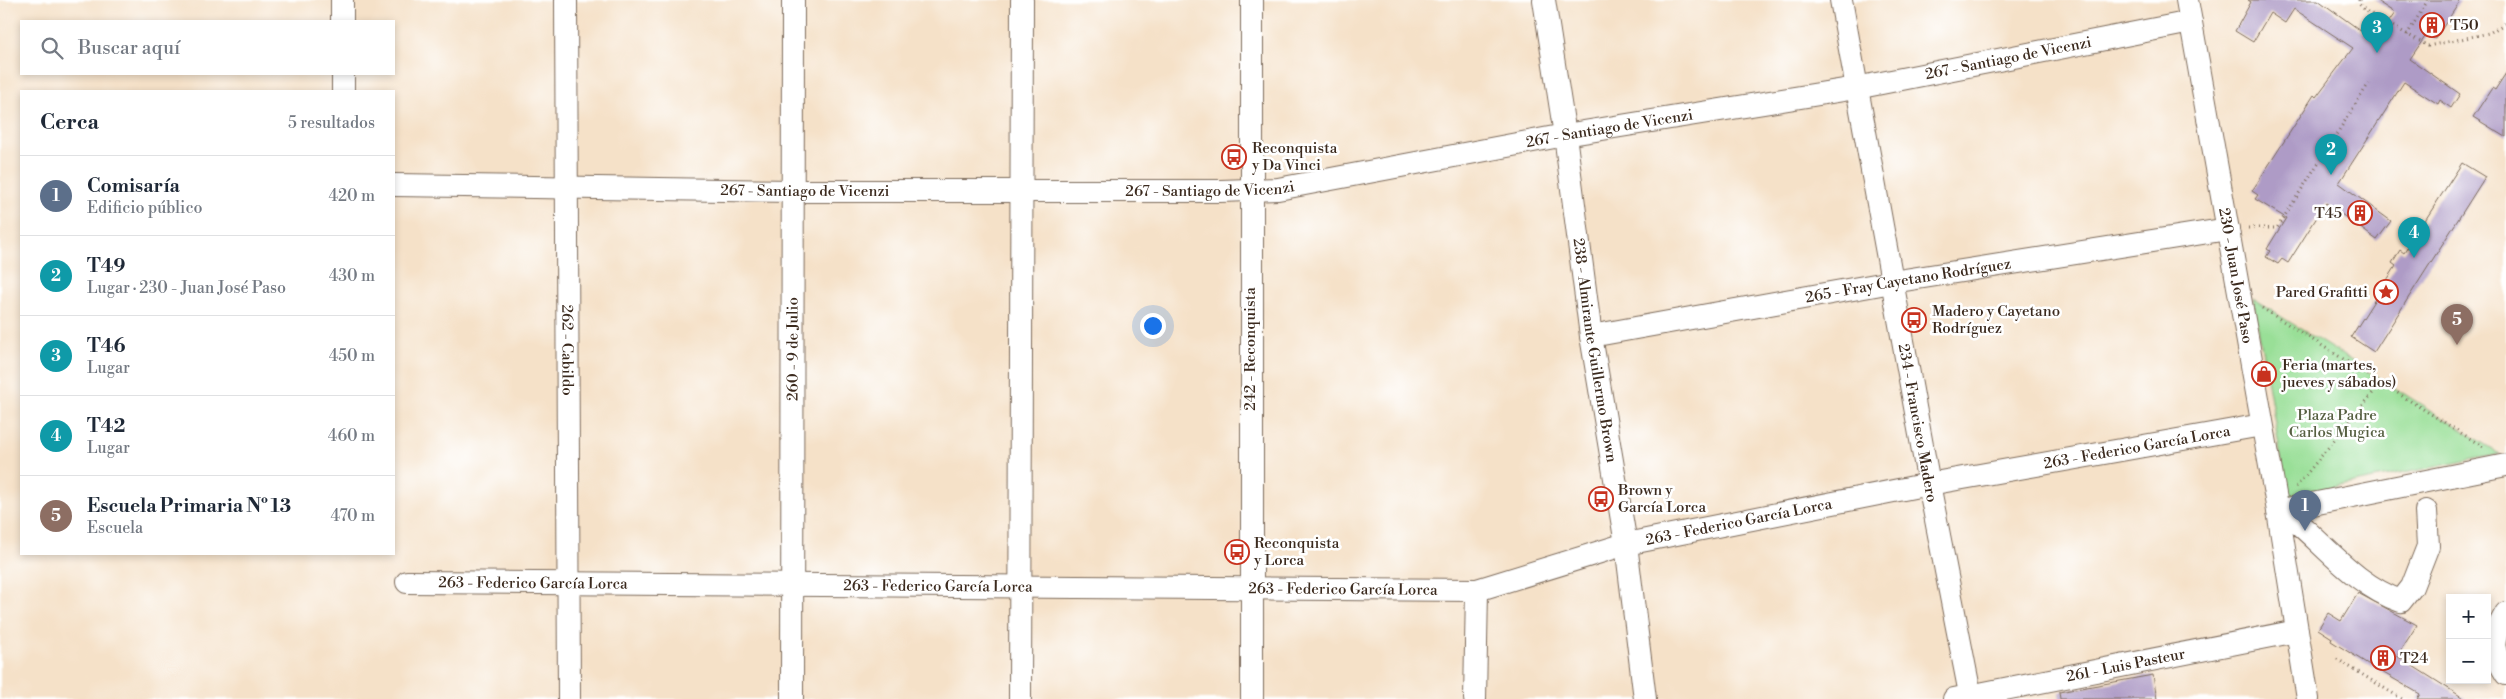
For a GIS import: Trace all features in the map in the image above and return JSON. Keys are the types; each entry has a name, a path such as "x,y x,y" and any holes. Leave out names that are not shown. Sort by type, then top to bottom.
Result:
{"street":[{"path":"342,0 342,20"},
{"name":"262 - Cabildo","path":"566,0 569,699"},
{"name":"260 - 9 de Julio","path":"792,699 793,0"},
{"path":"1020,699 1022,0"},
{"name":"242 - Reconquista","path":"1252,0 1250,191 1252,699"},
{"name":"238 - Almirante Guillermo Brown","path":"1544,0 1565,135 1591,336 1626,544 1645,699"},
{"name":"234 - Francisco Madero","path":"1841,0 1929,484 1965,698"},
{"name":"267 - Santiago de Vicenzi","path":"395,185 794,191 1022,192 1250,191 1278,189 1565,135 1856,88 2189,11"},
{"name":"230 - Juan José Paso","path":"2189,11 2262,425 2280,511 2308,699"},
{"path":"343,75 343,90"},
{"name":"265 - Fray Cayetano Rodríguez","path":"1591,336 1892,282 2228,229"},
{"name":"263 - Federico García Lorca","path":"407,582 1477,590 1626,544 1929,484 2262,425"},
{"path":"2280,511 2499,459"},
{"path":"2280,511 2302,526 2363,582 2383,595 2400,601 2412,586 2428,546 2426,512"},
{"path":"1476,699 1477,590"},
{"path":"2506,613 2494,633 2495,656 2506,674"},
{"name":"261 - Luis Pasteur","path":"1965,698 2297,631"}],"path":[{"path":"2359,0 2359,4 2366,11 2428,46 2489,33 2506,23"},
{"path":"2407,35 2428,0"},
{"path":"2228,229 2277,228 2369,83"},
{"path":"2241,302 2252,301 2499,459"},
{"path":"2280,511 2381,383"},
{"path":"2338,659 2402,699"}],"green space":[{"name":"Plaza Padre Carlos Mugica","path":"2253,299 2500,454 2288,496"}],"building":[{"path":"2248,0 2318,0 2364,33 2366,30 2378,37 2395,13 2375,0 2461,0 2435,39 2427,34 2410,59 2460,94 2451,108 2440,100 2438,104 2404,82 2339,183 2391,221 2377,240 2326,203 2288,263 2282,259 2278,264 2266,257 2270,251 2267,249 2286,218 2255,199 2258,195 2252,191 2314,95 2316,97 2353,48 2294,9 2285,23 2270,13 2253,42 2235,31 2251,2"},
{"path":"2506,73 2506,137 2473,117 2492,88 2495,90"},
{"path":"2462,163 2485,177 2374,352 2351,337 2396,266 2392,263 2400,250 2404,253"},
{"path":"2358,593 2417,625 2397,656 2465,699 2417,699 2420,694 2331,641 2332,638 2318,629 2328,613 2341,621"},
{"path":"2153,675 2157,699 2060,699 2059,692"}],"place":[{"name":"T50","path":"2432,25"},
{"name":"T46","path":"2377,53"},
{"name":"Reconquista y Da Vinci","path":"1234,157"},
{"name":"T49","path":"2331,175"},
{"name":"T45","path":"2360,213"},
{"name":"T42","path":"2414,258"},
{"name":"Pared Grafitti","path":"2386,292"},
{"name":"Madero y Cayetano Rodríguez","path":"1914,320"},
{"name":"Escuela Primaria Nº 13","path":"2457,345"},
{"name":"Feria (martes, jueves y sábados)","path":"2264,374"},
{"name":"Brown y García Lorca","path":"1601,499"},
{"name":"Comisaría","path":"2305,531"},
{"name":"Reconquista y Lorca","path":"1237,552"},
{"name":"T24","path":"2383,658"}]}
